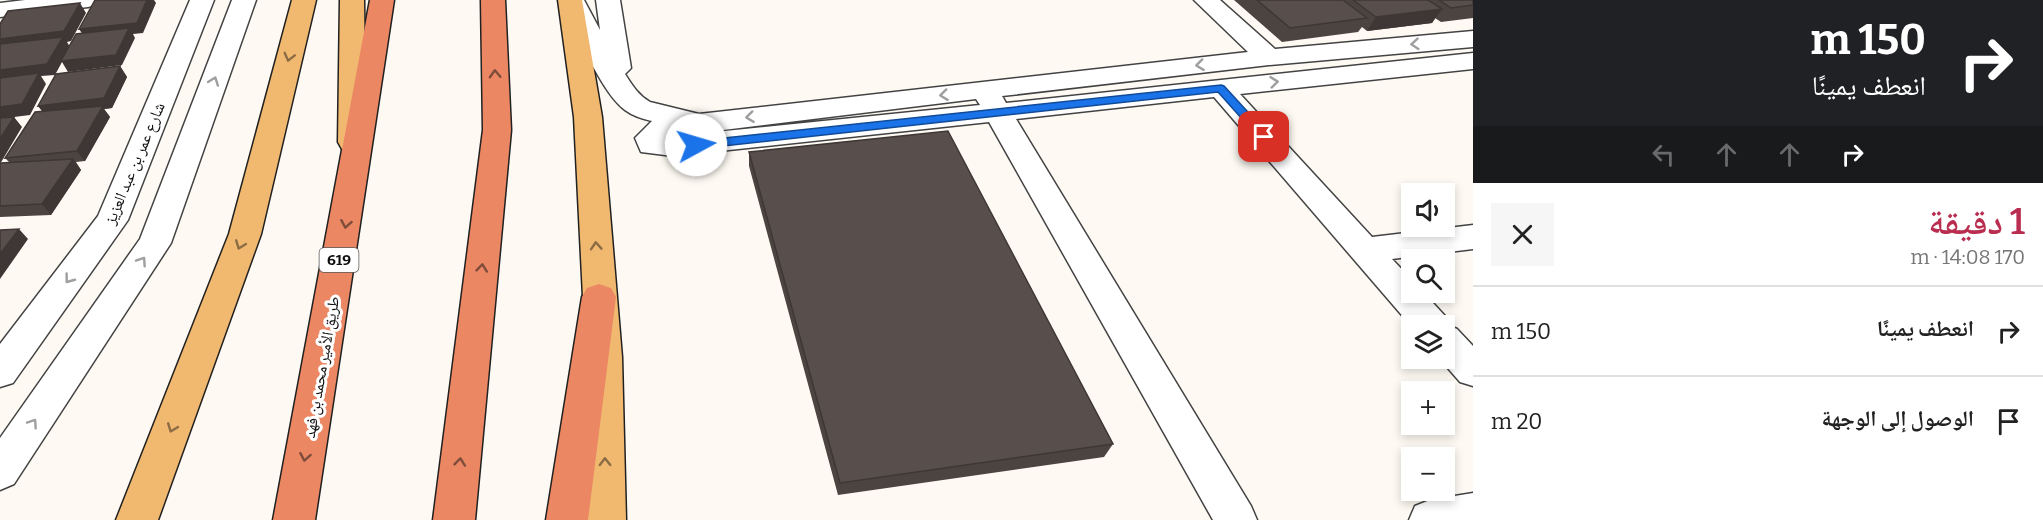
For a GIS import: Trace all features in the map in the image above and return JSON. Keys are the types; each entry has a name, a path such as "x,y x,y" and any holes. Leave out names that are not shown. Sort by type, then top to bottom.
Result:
{"highway":[{"name":"طريق الأمير محمد بن فهد","path":"294,520 352,190 382,0"},
{"path":"454,520 497,130 493,0"},
{"path":"567,520 600,297"}],"main road":[{"path":"137,520 245,234 303,0"},
{"path":"352,0 352,190"},
{"path":"571,0 588,117 604,357 605,520"}],"street":[{"path":"0,9 87,0"},
{"name":"شارع عمر بن عبد العزيز","path":"0,372 112,220 202,0"},
{"path":"0,471 155,243 244,0"},
{"path":"571,0 621,87 633,103 657,115 711,121"},
{"path":"608,0 621,87"},
{"path":"1206,0 1269,57"},
{"path":"1473,39 1269,57 991,101 673,147 651,145 648,138 659,128 711,121 991,101 1221,88 1473,61"},
{"path":"1221,88 1422,315"},
{"path":"991,101 1236,520"},
{"path":"1365,250 1473,237"},
{"path":"1455,351 1473,371"},
{"path":"1430,520 1473,513"}],"building":[{"path":"95,0 147,0 137,23 79,29"},
{"path":"1257,0 1343,0 1367,18 1290,28"},
{"path":"1353,0 1428,0 1442,9 1376,17"},
{"path":"1439,0 1473,0 1473,5 1451,8"},
{"path":"80,3 64,31 0,39 0,24 8,11"},
{"path":"129,28 116,55 61,61 76,34"},
{"path":"63,37 47,64 0,70 0,44"},
{"path":"120,66 104,98 38,106 56,74"},
{"path":"39,73 22,104 0,107 0,78"},
{"path":"103,106 77,151 5,158 35,112"},
{"path":"14,117 0,139 0,118"},
{"path":"948,131 1113,444 840,483 749,152"},
{"path":"73,159 42,204 0,206 1,163"},
{"path":"19,229 0,254 0,230"}],"route":[{"path":"696,145 1221,88 1264,137"}]}
